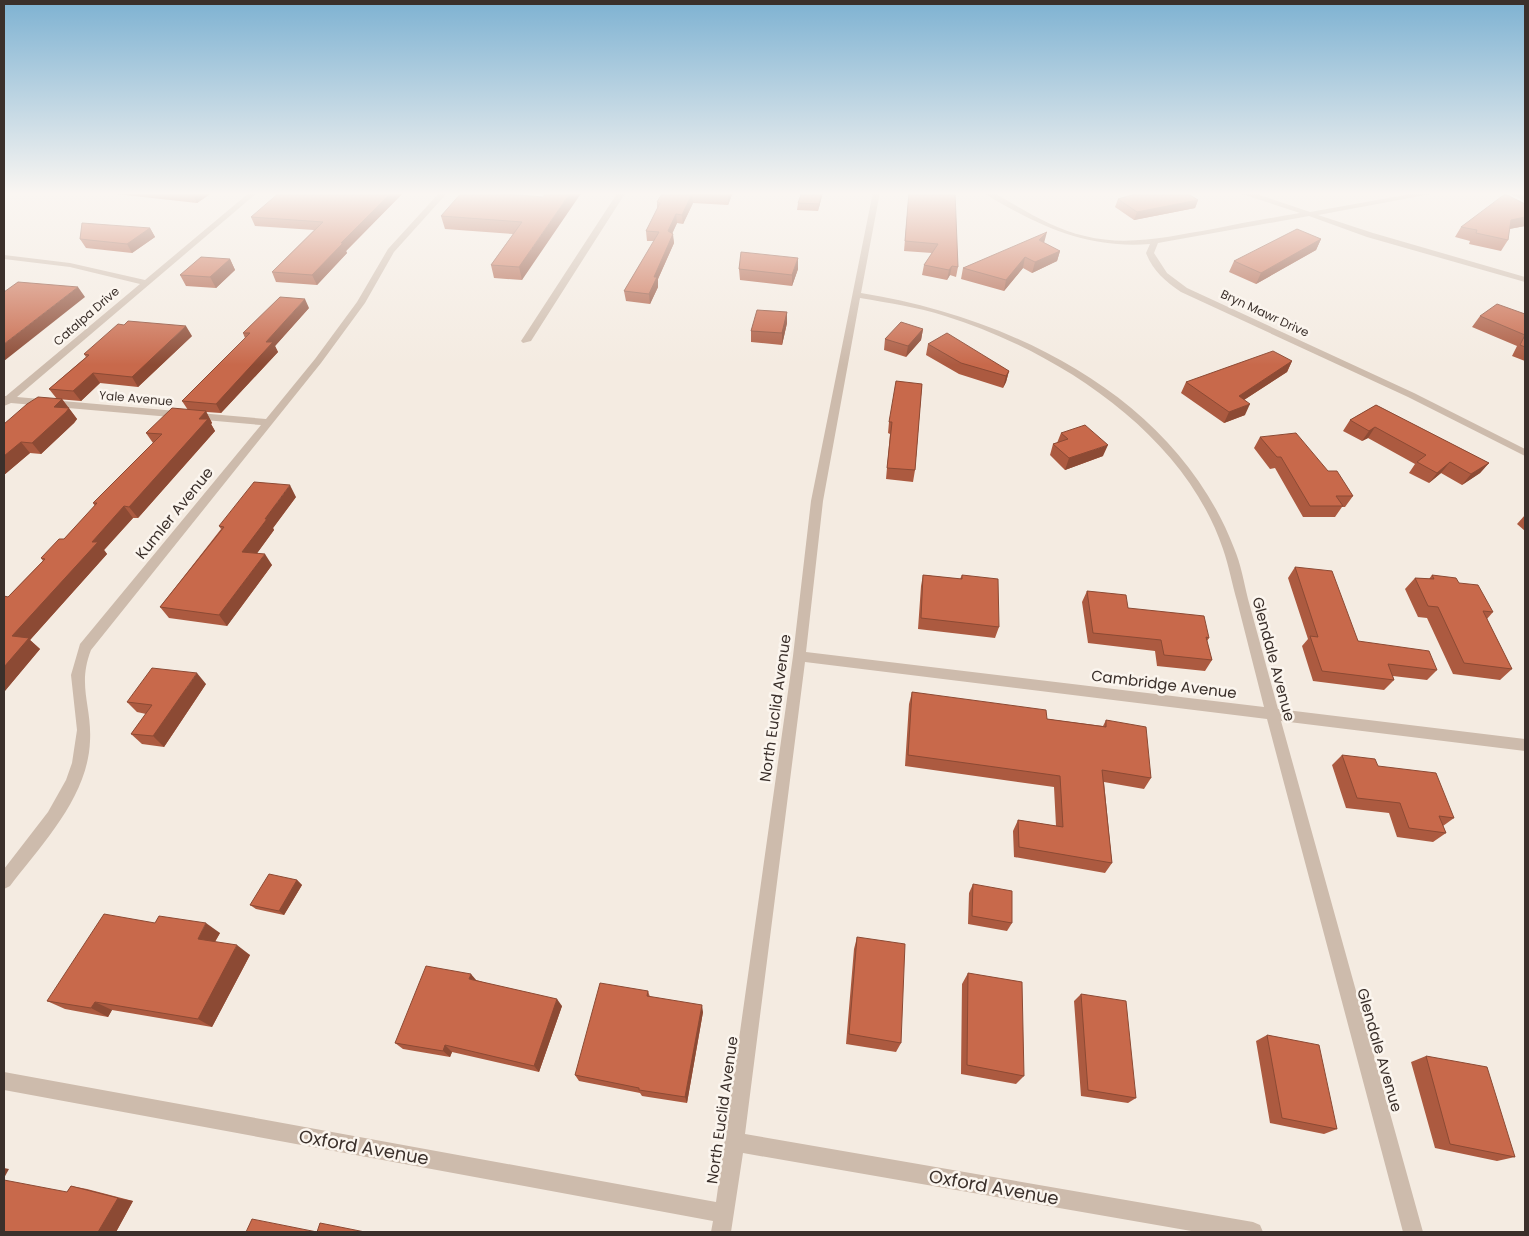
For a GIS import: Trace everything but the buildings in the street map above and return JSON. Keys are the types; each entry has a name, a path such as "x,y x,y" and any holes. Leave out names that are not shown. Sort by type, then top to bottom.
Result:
{"street":[{"name":"Catalpa Drive","path":"5,400 184,250"},
{"name":"Kumler Avenue","path":"4,881 63,801 77,769 83,745 83,722 75,682 76,671 85,648 340,332 392,250"},
{"path":"526,341 585,250"},
{"name":"North Euclid Avenue","path":"721,1232 736,1142 799,656 817,501 865,250"},
{"name":"Bryn Mawr Drive","path":"1151,250 1150,253 1154,263 1162,275 1184,290 1393,387 1525,453"},
{"path":"1421,250 1525,280"},
{"path":"4,257 70,265 144,282"},
{"name":"Glendale Avenue","path":"856,295 877,297 942,313 1014,340 1066,367 1098,388 1130,413 1160,441 1186,472 1208,504 1229,549 1413,1232"},
{"name":"Yale Avenue","path":"5,400 267,422"},
{"name":"Cambridge Avenue","path":"799,656 1525,745"},
{"name":"Oxford Avenue","path":"4,1081 724,1213"},
{"name":"Oxford Avenue","path":"736,1142 1253,1232"}]}
